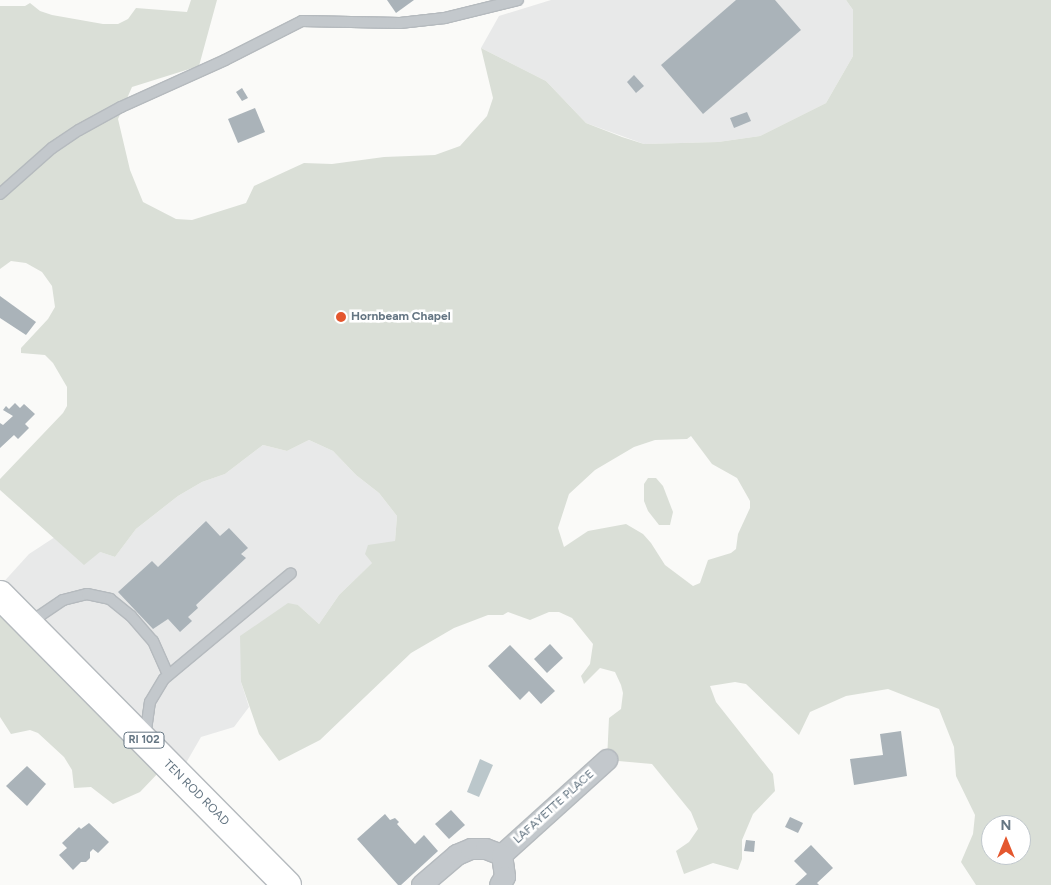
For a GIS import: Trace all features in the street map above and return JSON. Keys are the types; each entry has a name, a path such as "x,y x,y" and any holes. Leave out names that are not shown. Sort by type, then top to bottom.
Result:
{"main road":[{"name":"TEN ROD ROAD","path":"0,595 287,885"}],"street":[{"name":"LAFAYETTE PLACE","path":"502,854 607,760"},
{"path":"422,885 457,854 471,849 486,849 502,854 505,877 500,885"}],"lane":[{"path":"0,194 52,148 79,130 121,107 225,60 302,21 400,23 445,18 518,0"},
{"path":"144,740 150,702 168,675 291,573"},
{"path":"28,624 63,600 87,594 110,598 131,616 153,642 168,675"}],"shaded area":[{"path":"191,0 217,0 199,66 132,87 118,119 130,170 143,202 176,219 192,220 246,203 254,186 304,163 332,164 384,157 435,155 460,146 487,116 493,98 481,48 546,81 586,123 644,144 718,142 760,136 826,103 853,56 853,10 846,0 1051,0 1051,885 976,885 961,862 973,834 975,815 956,776 954,747 939,709 888,689 846,696 810,712 799,735 746,684 735,682 710,686 716,702 773,774 775,791 753,814 742,840 742,859 738,870 713,863 684,874 676,851 689,842 698,829 691,812 652,764 607,760 609,718 621,709 623,693 621,685 615,672 600,668 584,684 581,676 590,664 593,644 572,618 559,612 549,612 530,620 508,612 503,615 488,615 454,628 411,653 320,740 279,761 259,734 241,682 240,636 288,603 298,605 319,624 339,595 372,563 365,554 368,545 395,541 397,516 379,493 356,475 333,451 309,440 287,451 263,445 225,474 202,482 178,496 136,529 115,557 100,552 84,565 0,490 0,479 63,413 67,406 67,387 53,363 45,355 21,353 21,348 48,319 55,307 52,286 42,272 26,263 11,261 0,269 0,6 25,6 30,3 40,11 52,15 103,24 118,24 128,19 136,8 187,12","holes":["691,436 712,464 737,478 750,501 750,508 738,534 736,549 731,553 708,560 700,583 693,586 665,565 643,534 626,524 588,531 564,547 558,528 569,494 595,470 634,447 655,440 687,439"]},
{"path":"551,0 846,0 853,10 853,56 826,103 760,136 718,142 644,144 586,123 546,81 481,48 499,16"},
{"path":"309,440 333,451 356,475 379,493 397,516 395,541 339,595 319,624 298,605 241,682 249,707 234,727 201,737 175,782 0,586 29,554 55,537 115,557 136,529 178,496 202,482 225,474 263,445 287,451"},
{"path":"648,478 656,478 663,486 673,512 670,525 659,525 648,511 644,501 644,484"},
{"path":"0,597 161,770 140,792 113,804 91,787 74,788 72,770 64,757 38,733 30,730 11,734 0,717"},
{"path":"480,759 493,765 479,797 467,792"}],"building":[{"path":"387,0 414,0 396,13"},
{"path":"736,0 775,0 801,30 703,114 661,65"},
{"path":"634,75 644,86 636,93 627,82"},
{"path":"242,88 248,98 242,101 236,92"},
{"path":"255,108 265,132 238,143 228,119"},
{"path":"747,112 751,121 734,128 730,118"},
{"path":"0,296 36,322 26,335 0,318"},
{"path":"15,403 20,408 24,404 35,414 25,424 29,428 18,439 14,435 0,448 0,423 3,425 13,416 3,410 6,406 9,409"},
{"path":"206,521 220,536 229,528 248,548 241,554 246,558 196,605 198,608 188,617 192,621 180,632 168,619 153,629 118,592 152,561 158,567"},
{"path":"550,644 563,658 547,673 534,659"},
{"path":"510,645 555,691 541,704 529,691 520,700 488,666"},
{"path":"901,731 907,776 854,785 850,759 883,755 880,734"},
{"path":"27,766 46,784 27,806 6,786"},
{"path":"451,810 465,825 449,839 435,824"},
{"path":"385,814 390,820 395,818 399,822 397,824 415,844 424,835 438,851 401,885 398,885 357,839"},
{"path":"790,817 803,823 798,833 785,827"},
{"path":"89,823 109,842 98,853 93,849 90,852 90,858 86,862 81,862 73,870 59,855 67,848 62,843 79,827 81,829"},
{"path":"746,840 755,841 754,852 744,851"},
{"path":"811,845 833,868 817,883 819,885 795,885 807,874 794,861"}],"place":[{"name":"Hornbeam Chapel","path":"341,317"}]}
